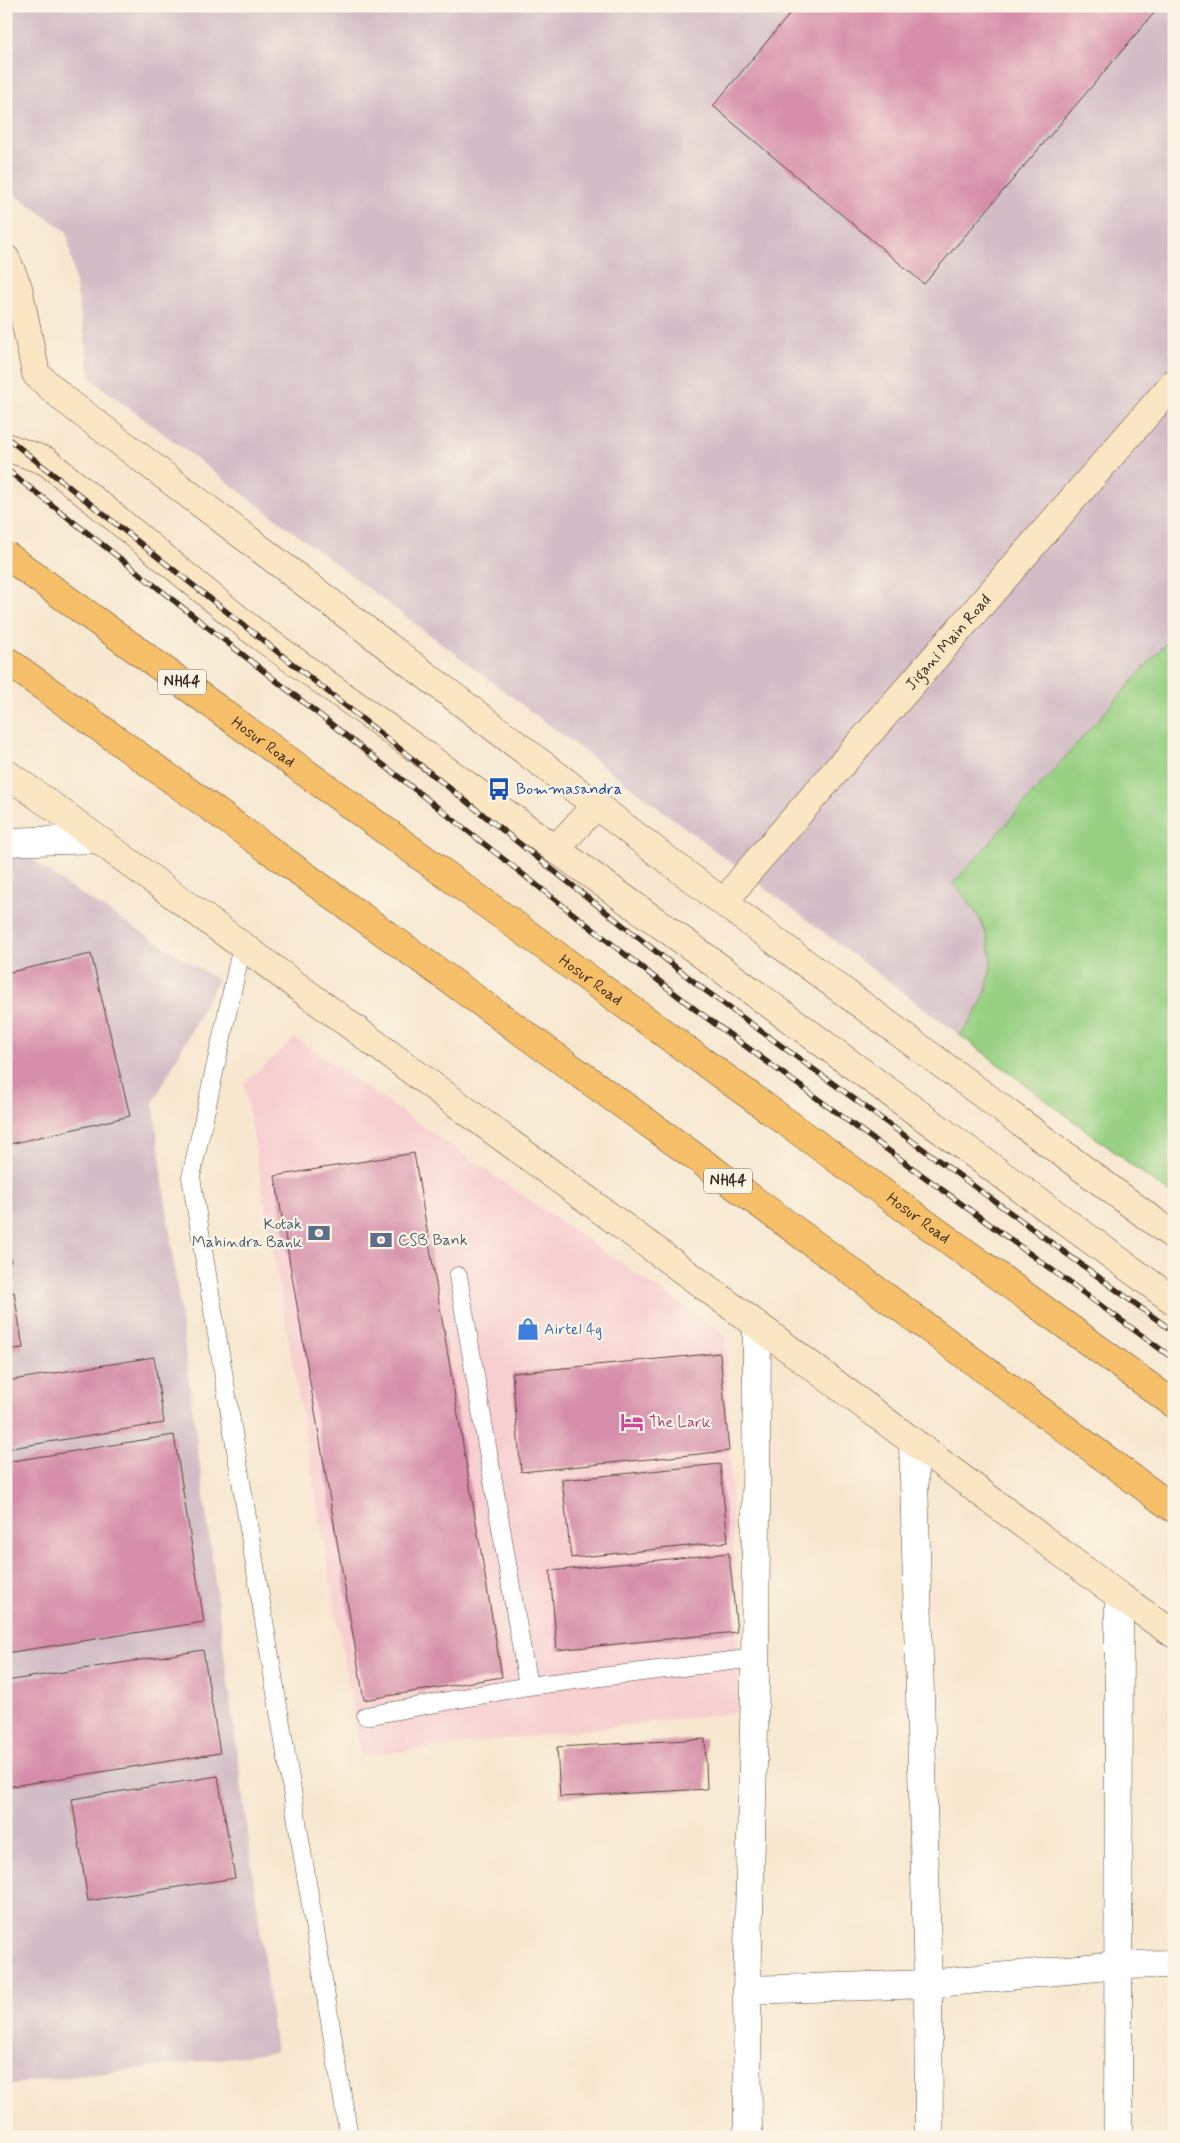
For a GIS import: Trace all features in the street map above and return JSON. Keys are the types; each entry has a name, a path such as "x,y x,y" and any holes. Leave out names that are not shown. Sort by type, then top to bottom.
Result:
{"highway":[{"name":"Hosur Road","path":"6,555 1174,1404"},
{"name":"NH44","path":"6,660 712,1170 1174,1509"}],"street":[{"path":"6,259 18,287 36,374 72,405 595,806 1174,1236"},
{"name":"Jigani Main Road","path":"724,903 746,874 1174,383"},
{"path":"6,447 46,461 253,631 693,948 1174,1301"},
{"path":"6,773 757,1325 1119,1596 1174,1634"},
{"path":"555,850 595,806"},
{"path":"6,842 98,839"},
{"path":"748,2137 747,1990 755,1658 757,1325"},
{"path":"913,1442 928,1984 929,2137"},
{"path":"1118,2137 1119,1596"},
{"path":"747,1990 928,1984 1117,1965 1174,1964"}],"lane":[{"path":"242,946 191,1176 349,2137"},
{"path":"458,1276 528,1686"},
{"path":"366,1716 528,1686 755,1658"}],"shaded area":[{"path":"6,6 1174,6 1174,1197 91,379 67,232 6,188"},
{"path":"6,839 66,885 218,980 153,1103 276,2052 6,2085"},
{"path":"295,1038 725,1335 740,1712 361,1756 244,1083"}],"green space":[{"path":"1174,634 1174,1197 960,1035 974,1016 984,996 991,958 988,939 980,921 969,902 953,884"}],"building":[{"path":"778,6 1160,6 924,284 713,106 789,15"},
{"path":"91,954 130,1116 6,1145 6,973"},
{"path":"414,1153 502,1677 364,1700 275,1176"},
{"path":"6,1236 11,1262 6,1262"},
{"path":"14,1292 23,1348 6,1350 6,1293"},
{"path":"720,1353 729,1451 521,1472 512,1373"},
{"path":"154,1357 164,1423 6,1449 6,1381"},
{"path":"174,1435 204,1622 6,1653 6,1462"},
{"path":"720,1464 728,1542 571,1558 562,1480"},
{"path":"729,1553 737,1632 557,1650 550,1571"},
{"path":"203,1650 220,1753 6,1787 6,1681"},
{"path":"705,1739 707,1789 560,1797 557,1747"},
{"path":"218,1776 235,1878 88,1901 72,1799"}],"railway":[{"path":"6,437 702,988 1174,1332"},
{"path":"6,469 696,1010 1174,1359"}],"place":[{"name":"Bommasandra","path":"499,789"},
{"name":"Kotak Mahindra Bank","path":"319,1233"},
{"name":"CSB Bank","path":"381,1240"},
{"name":"Airtel 4g","path":"528,1329"},
{"name":"The Lark","path":"632,1422"}]}
